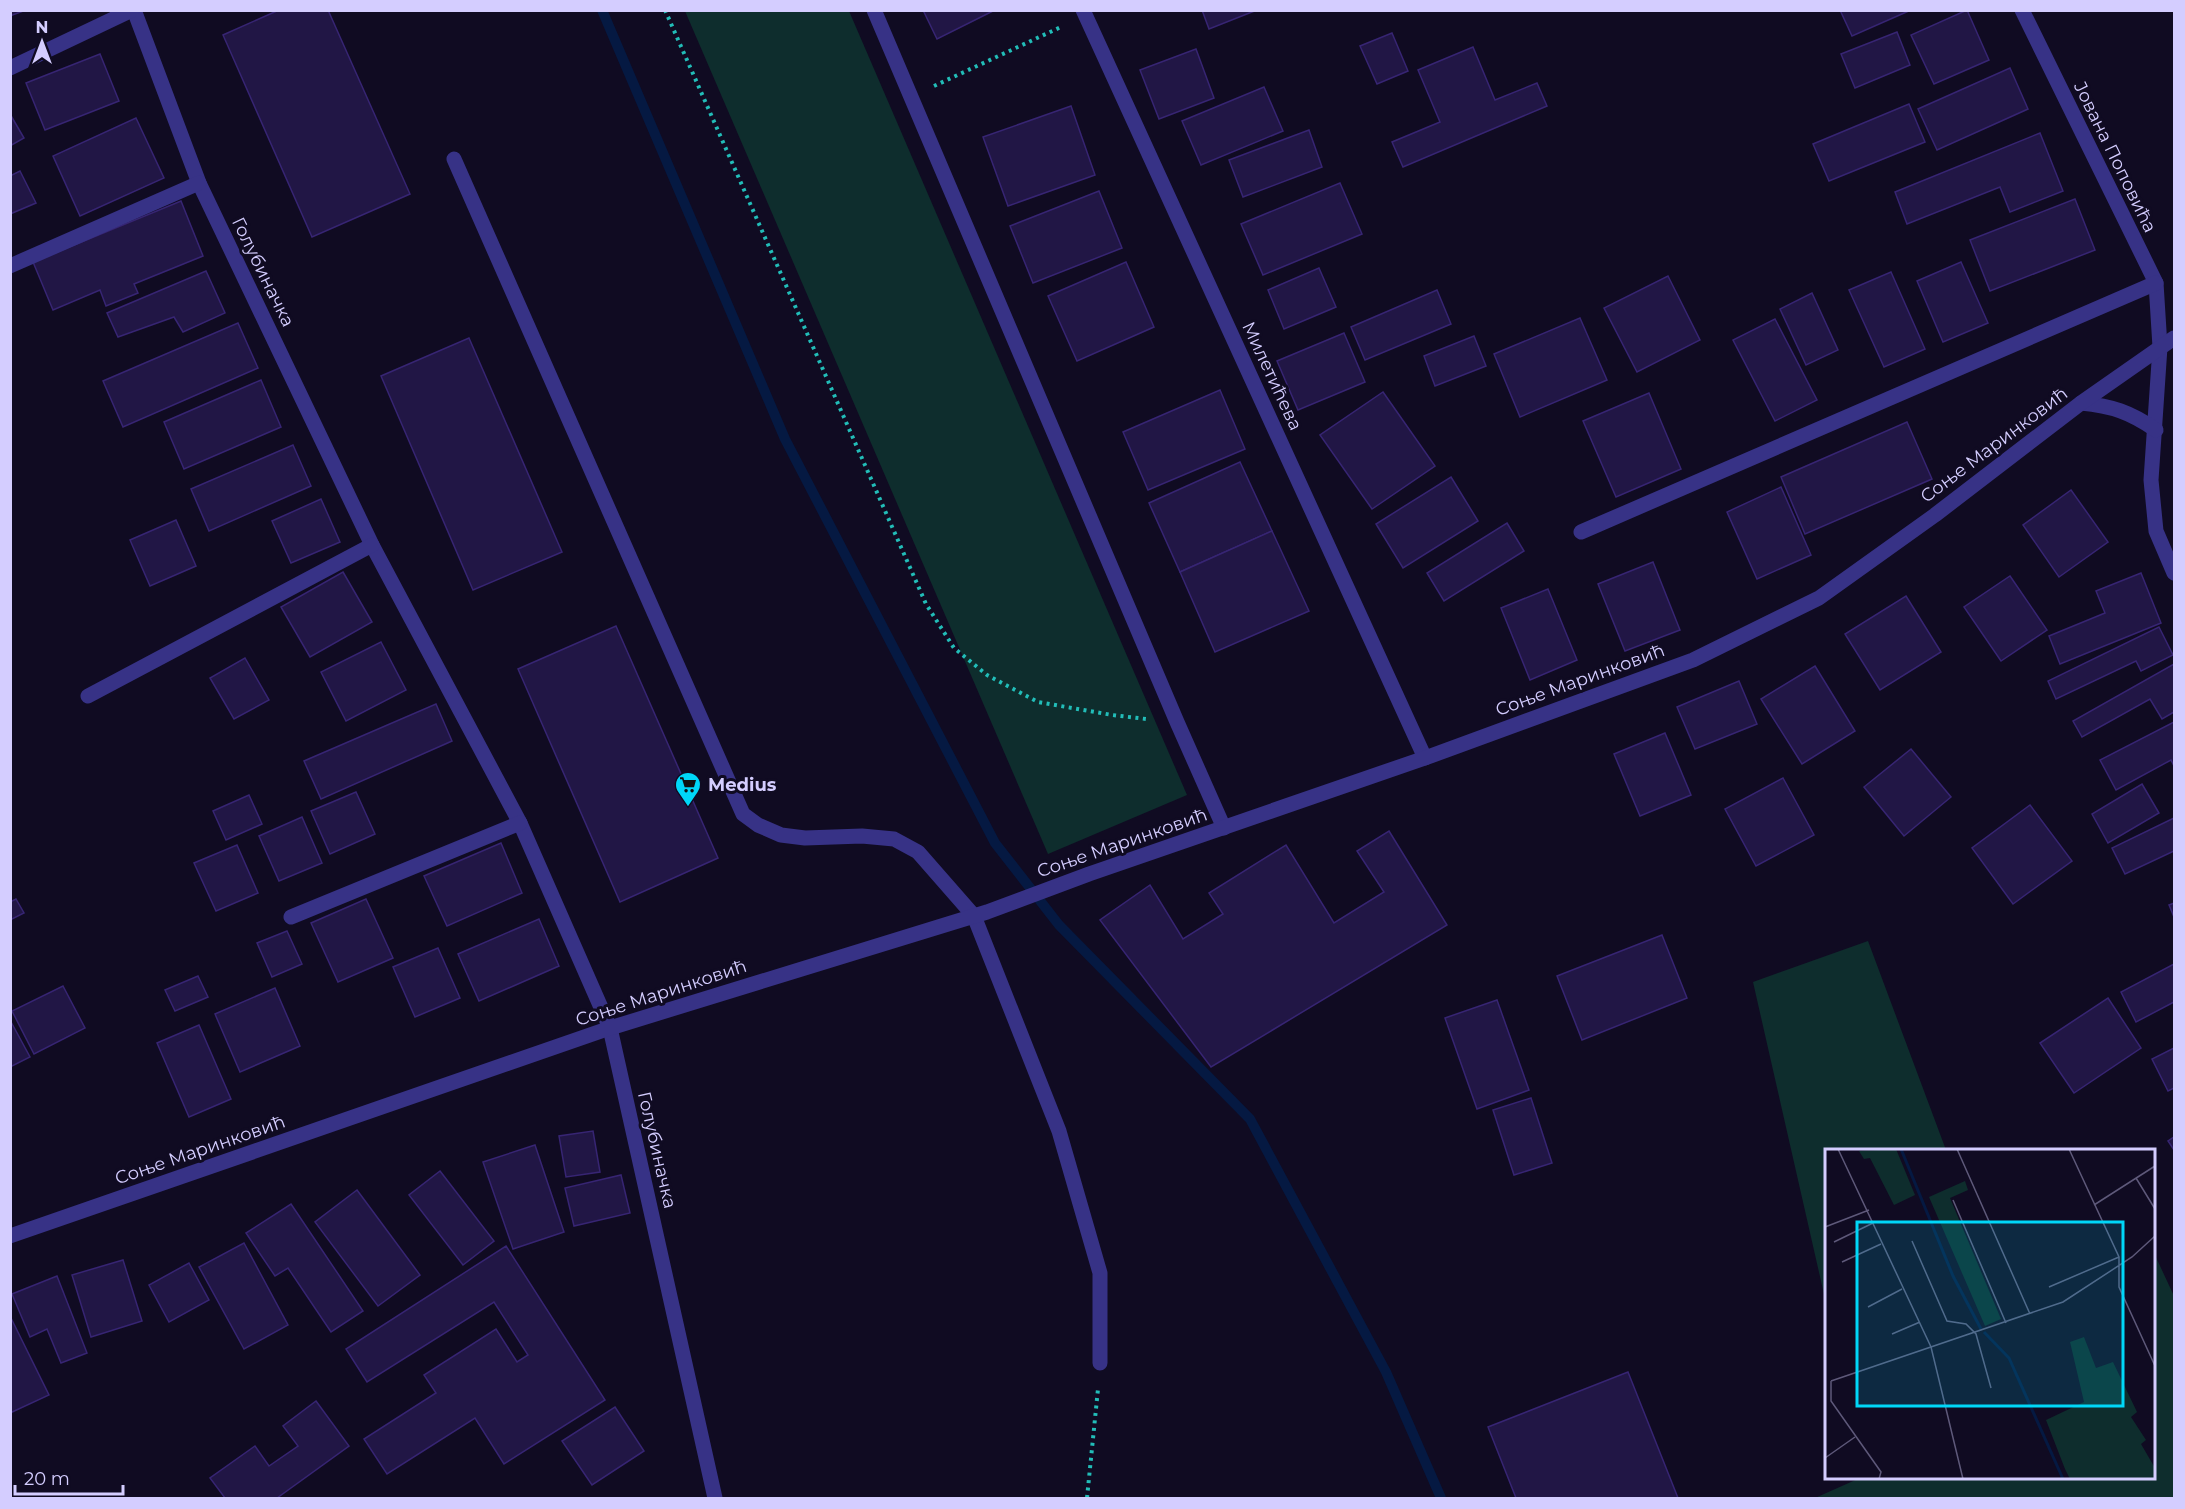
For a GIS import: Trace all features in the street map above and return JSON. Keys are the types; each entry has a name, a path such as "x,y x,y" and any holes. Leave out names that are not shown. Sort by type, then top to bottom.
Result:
{"street":[{"path":"10,68 133,10"},
{"name":"Голубиначка","path":"133,10 199,183 372,545 520,824 610,1028 715,1498"},
{"path":"874,10 1224,828"},
{"name":"Јована Поповића","path":"2022,10 2156,283 2160,347 2151,480 2156,531 2175,573"},
{"name":"Милетићева","path":"1084,13 1425,758"},
{"path":"454,159 743,814 758,825 781,835 805,838 862,836 894,839 918,852 980,914 1059,1131 1100,1273 1100,1363"},
{"path":"10,266 199,183"},
{"path":"1581,532 2156,283"},
{"name":"Соње Маринковић","path":"10,1236 610,1028 980,914 1425,758 1693,660 1819,598 1935,515 2081,402 2175,338"},
{"path":"2081,402 2108,405 2127,412 2156,430"},
{"path":"88,696 372,545"},
{"path":"291,917 520,824"}],"path":[{"path":"665,10 926,604 954,648 987,675 1038,702 1112,715 1177,722"},
{"path":"911,97 1084,13"},
{"path":"1087,1498 1100,1363"}],"green space":[{"path":"685,11 849,11 1187,795 1048,854"},
{"path":"1868,941 1946,1149 1825,1149 1825,1299 1753,982"},
{"path":"2155,1255 2174,1296 2174,1498 1815,1498 1858,1479 2155,1479"}],"building":[{"path":"10,10 26,10 10,16"},
{"path":"279,10 328,10 410,194 312,237 223,35"},
{"path":"923,10 995,10 937,39"},
{"path":"1202,10 1257,10 1209,29"},
{"path":"1840,10 1911,10 1852,36"},
{"path":"1967,10 1989,60 1934,84 1911,35"},
{"path":"1897,32 1910,65 1855,88 1841,54"},
{"path":"1392,33 1408,71 1377,84 1360,46"},
{"path":"1473,47 1495,100 1537,83 1547,106 1403,167 1392,142 1440,122 1418,70"},
{"path":"1196,49 1214,98 1159,119 1140,70"},
{"path":"100,54 119,101 45,130 26,83"},
{"path":"2010,68 2028,109 1937,150 1918,109"},
{"path":"1264,87 1283,131 1201,165 1182,121"},
{"path":"1909,104 1925,142 1829,181 1813,144"},
{"path":"1071,106 1095,175 1008,206 983,137"},
{"path":"10,114 24,138 10,146"},
{"path":"136,118 164,178 80,216 53,156"},
{"path":"1309,130 1322,167 1243,197 1229,160"},
{"path":"2040,133 2063,191 2010,212 2000,187 1907,224 1895,192"},
{"path":"20,171 36,203 10,214 10,176"},
{"path":"1340,183 1362,234 1263,275 1241,224"},
{"path":"1099,191 1122,248 1033,283 1010,226"},
{"path":"2075,199 2095,250 1990,291 1970,240"},
{"path":"181,201 203,256 134,284 138,293 106,306 100,290 53,310 33,262"},
{"path":"1126,262 1154,327 1077,361 1048,296"},
{"path":"1961,262 1988,323 1943,342 1917,281"},
{"path":"1319,268 1336,307 1284,329 1268,290"},
{"path":"206,271 225,313 183,332 174,317 118,337 107,313"},
{"path":"1891,272 1925,349 1884,367 1849,290"},
{"path":"1668,276 1700,340 1637,372 1604,308"},
{"path":"1437,290 1451,324 1365,360 1351,327"},
{"path":"1812,293 1838,350 1806,365 1780,309"},
{"path":"1580,318 1607,380 1520,417 1494,354"},
{"path":"1775,319 1817,400 1775,421 1733,340"},
{"path":"238,323 258,368 123,427 103,381"},
{"path":"1344,333 1365,382 1298,410 1277,361"},
{"path":"1474,336 1486,366 1435,386 1424,356"},
{"path":"469,338 562,552 473,590 381,376"},
{"path":"261,380 281,427 184,469 164,422"},
{"path":"1220,390 1245,449 1148,490 1123,432"},
{"path":"1383,392 1435,466 1372,509 1320,435"},
{"path":"1649,393 1681,469 1616,497 1583,421"},
{"path":"1907,422 1932,479 1805,534 1781,477"},
{"path":"293,445 311,486 209,531 191,489"},
{"path":"1240,462 1272,531 1180,572 1149,503"},
{"path":"1451,477 1478,521 1403,568 1376,524"},
{"path":"1781,487 1811,555 1757,579 1727,512"},
{"path":"2071,490 2108,542 2059,577 2023,525"},
{"path":"321,499 340,542 291,563 272,521"},
{"path":"176,520 196,566 150,586 130,540"},
{"path":"1507,523 1524,551 1444,601 1427,573"},
{"path":"1272,531 1309,611 1215,652 1180,572"},
{"path":"1653,562 1680,630 1625,651 1598,584"},
{"path":"343,572 372,622 310,657 281,607"},
{"path":"2141,573 2161,623 2060,664 2049,636 2105,613 2096,591"},
{"path":"2010,576 2047,630 2001,661 1964,607"},
{"path":"1548,589 1577,660 1530,680 1501,608"},
{"path":"1906,596 1941,652 1880,690 1845,634"},
{"path":"616,626 718,858 620,902 518,669"},
{"path":"2159,627 2173,655 2141,671 2136,661 2056,699 2048,681"},
{"path":"381,642 406,690 346,721 321,672"},
{"path":"245,658 269,700 234,719 210,678"},
{"path":"2174,664 2174,712 2162,719 2150,699 2082,737 2073,721"},
{"path":"1815,666 1855,731 1802,764 1761,699"},
{"path":"1739,681 1757,724 1695,749 1677,707"},
{"path":"436,704 452,741 321,799 304,761"},
{"path":"2174,722 2174,766 2171,760 2116,790 2100,760"},
{"path":"1665,733 1691,795 1640,816 1614,754"},
{"path":"1911,749 1951,797 1904,836 1864,787"},
{"path":"1783,778 1814,835 1756,866 1725,809"},
{"path":"2142,784 2159,813 2108,843 2092,814"},
{"path":"356,792 375,834 330,854 311,811"},
{"path":"249,795 262,824 226,840 213,811"},
{"path":"2030,805 2072,861 2013,904 1972,848"},
{"path":"302,817 322,863 279,881 259,836"},
{"path":"2174,818 2174,851 2125,874 2112,848"},
{"path":"1389,831 1447,925 1211,1067 1100,920 1150,885 1183,939 1223,914 1209,893 1286,845 1334,923 1384,892 1357,851"},
{"path":"501,843 522,893 447,926 424,876"},
{"path":"237,845 258,893 216,911 194,863"},
{"path":"16,899 24,913 10,920 10,902"},
{"path":"366,899 393,958 338,982 311,923"},
{"path":"2174,903 2174,917 2169,905"},
{"path":"539,919 559,966 479,1001 458,954"},
{"path":"287,931 302,964 272,977 257,943"},
{"path":"1662,935 1687,998 1582,1040 1557,976"},
{"path":"438,948 460,998 415,1017 393,967"},
{"path":"2174,964 2174,1002 2136,1022 2121,992"},
{"path":"198,976 208,997 175,1011 165,990"},
{"path":"63,986 85,1028 34,1054 12,1011"},
{"path":"275,988 300,1046 240,1072 215,1014"},
{"path":"2108,998 2141,1048 2074,1093 2040,1043"},
{"path":"1497,1000 1529,1090 1477,1109 1445,1018"},
{"path":"10,1020 30,1057 10,1067"},
{"path":"199,1025 231,1099 189,1117 157,1043"},
{"path":"2174,1048 2174,1088 2168,1091 2152,1059"},
{"path":"1531,1098 1552,1163 1514,1175 1493,1110"},
{"path":"593,1131 600,1172 566,1177 559,1136"},
{"path":"2174,1137 2174,1150 2168,1141"},
{"path":"535,1145 564,1232 513,1249 483,1162"},
{"path":"440,1171 494,1241 463,1265 409,1195"},
{"path":"621,1175 630,1213 574,1226 565,1188"},
{"path":"357,1190 420,1275 378,1306 315,1222"},
{"path":"291,1204 363,1311 331,1332 288,1268 275,1276 246,1233"},
{"path":"244,1243 288,1325 244,1349 199,1267"},
{"path":"506,1246 605,1400 504,1464 475,1418 387,1474 364,1439 436,1393 424,1375 496,1329 517,1362 528,1355 494,1302 367,1382 346,1349"},
{"path":"123,1260 142,1321 91,1337 72,1275"},
{"path":"189,1263 209,1300 169,1322 149,1285"},
{"path":"57,1276 87,1353 61,1363 47,1329 30,1337 12,1294"},
{"path":"10,1316 49,1395 10,1413"},
{"path":"1628,1372 1678,1498 1516,1498 1488,1427"},
{"path":"316,1401 349,1446 277,1498 225,1498 210,1478 255,1446 269,1466 298,1446 283,1426"},
{"path":"615,1407 644,1451 592,1485 562,1441"}],"waterway":[{"path":"602,10 785,439 995,843 1059,925 1250,1119 1386,1372 1441,1498"}],"place":[{"name":"Medius","path":"688,808"}]}
